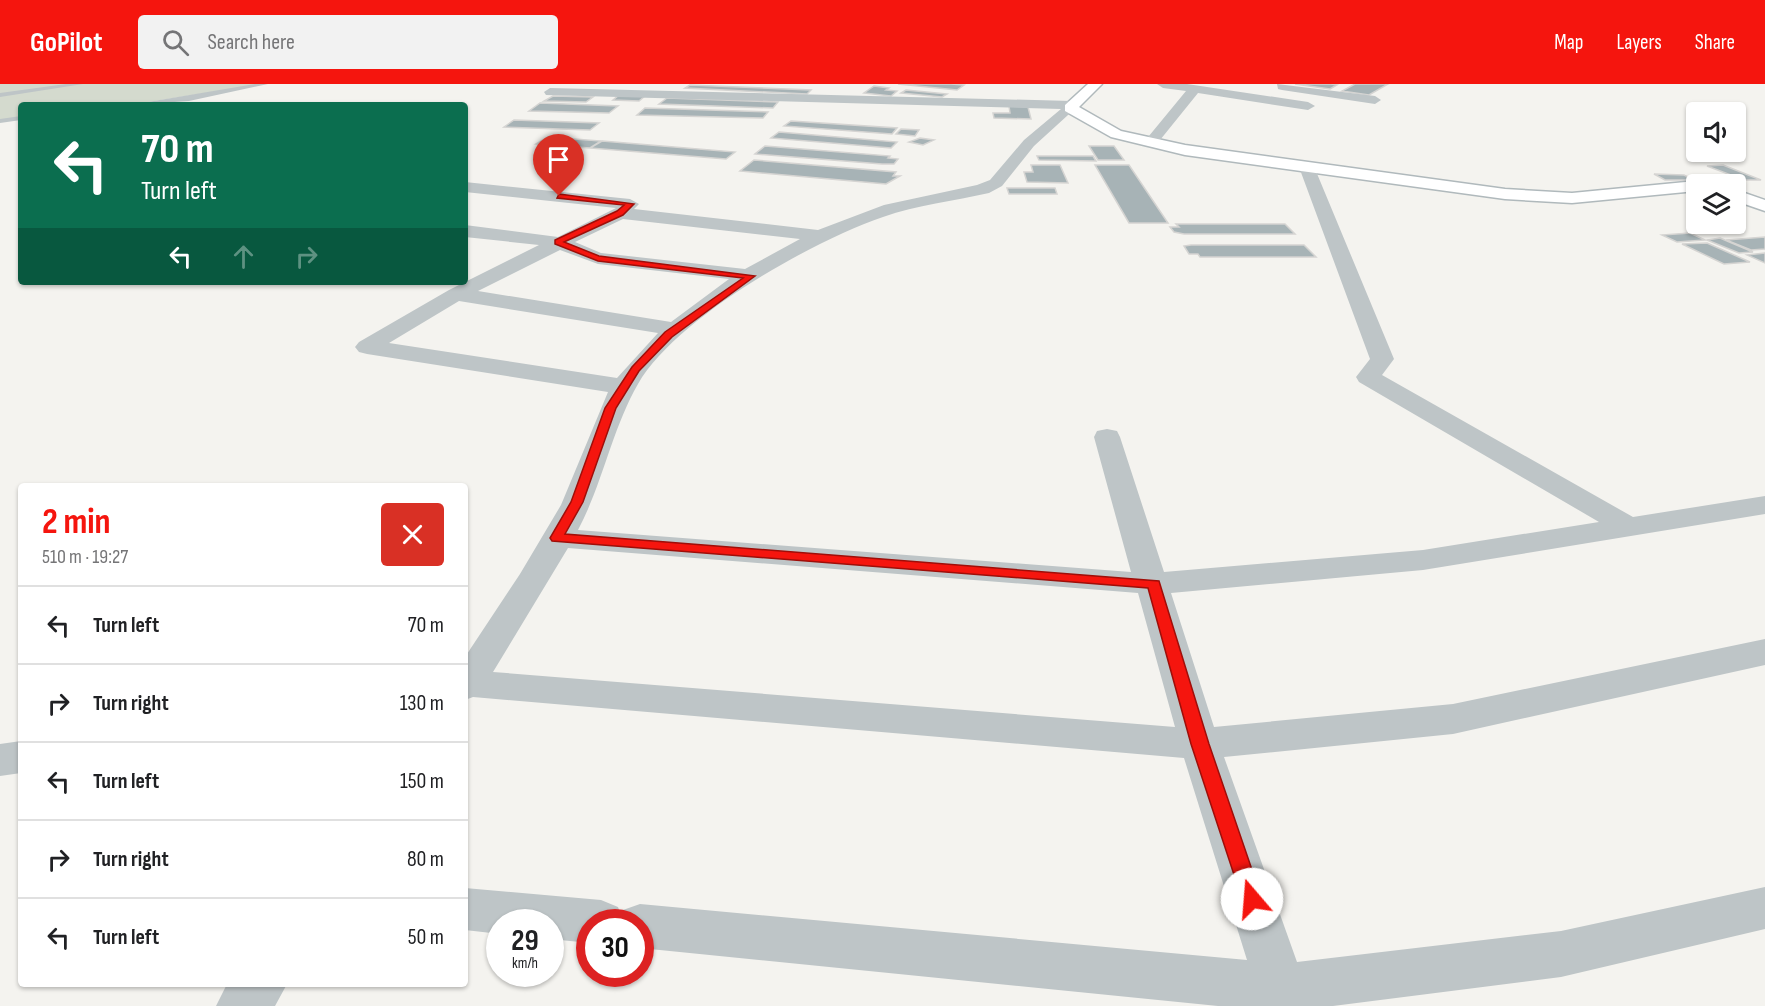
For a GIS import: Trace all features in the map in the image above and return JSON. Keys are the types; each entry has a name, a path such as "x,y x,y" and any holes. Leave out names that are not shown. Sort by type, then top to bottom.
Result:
{"street":[{"path":"468,681 577,502 610,408 635,369 675,329 751,276 816,235 877,213 968,193 996,183 1029,143 1096,84"},
{"path":"1163,84 1308,106"},
{"path":"1266,84 1375,100"},
{"path":"904,87 980,94 990,91"},
{"path":"1151,142 1195,89"},
{"path":"550,92 1071,106 1116,134 1185,150 1505,194 1572,198 1686,187"},
{"path":"1307,167 1382,359 1368,377 1629,527"},
{"path":"468,187 630,204 620,213 557,242 456,294 367,347 624,387"},
{"path":"1746,199 1765,206"},
{"path":"620,213 816,235"},
{"path":"468,231 557,242 598,258 751,276"},
{"path":"456,294 675,329"},
{"path":"1107,437 1154,584 1200,744 1284,997"},
{"path":"556,538 1154,584 1423,560 1765,505"},
{"path":"468,684 1200,744 1453,719 1765,652"},
{"path":"0,760 18,757"},
{"path":"654,928 1284,997 1561,954 1765,908"},
{"path":"468,909 576,920"},
{"path":"241,1006 259,987"}],"lane":[{"path":"0,95 80,84"},
{"path":"161,102 266,84"},
{"path":"0,121 18,118"}],"shaded area":[{"path":"0,84 263,84 148,102 18,102 18,120 0,119"}],"building":[{"path":"898,84 951,84 964,85 957,90"},
{"path":"1295,84 1331,84 1337,85 1330,89"},
{"path":"1355,84 1388,84 1369,95 1342,91"},
{"path":"690,85 811,90 807,94 685,88"},
{"path":"874,86 897,91 891,96 864,93"},
{"path":"906,90 947,94 942,97 901,93"},
{"path":"619,95 645,96 639,101 613,100"},
{"path":"553,96 593,97 586,102 544,101"},
{"path":"667,98 778,102 773,108 659,104"},
{"path":"540,103 618,106 609,113 529,111"},
{"path":"1009,106 1028,107 1031,119 994,118 993,113 1010,113"},
{"path":"645,108 768,112 763,118 637,115"},
{"path":"514,120 599,123 590,130 504,127"},
{"path":"791,121 897,128 892,134 784,126"},
{"path":"901,129 919,130 915,136 896,134"},
{"path":"779,132 897,142 891,148 771,138"},
{"path":"548,137 601,141 590,148 536,144"},
{"path":"920,138 934,140 923,145 909,142"},
{"path":"602,141 735,152 726,159 590,148"},
{"path":"765,146 890,156 888,158 898,159 894,164 882,164 755,154"},
{"path":"1089,146 1114,146 1124,160 1098,160"},
{"path":"1037,156 1093,156 1096,161 1039,160"},
{"path":"754,160 896,172 893,176 900,176 886,184 740,171"},
{"path":"1031,165 1060,165 1068,183 1027,182 1024,172 1033,172"},
{"path":"1095,165 1129,165 1168,223 1129,223"},
{"path":"1723,165 1746,174 1728,174 1707,166"},
{"path":"1654,174 1686,176 1686,180 1665,180"},
{"path":"1746,174 1761,180 1746,180"},
{"path":"1007,188 1055,188 1057,194 1009,194"},
{"path":"1176,224 1285,224 1295,234 1184,234 1174,232 1170,227 1179,227"},
{"path":"1686,233 1705,240 1677,242 1662,235"},
{"path":"1765,237 1765,249 1751,250 1726,240"},
{"path":"1720,238 1753,252 1739,253 1707,240"},
{"path":"1707,243 1750,262 1724,264 1682,244"},
{"path":"1304,245 1316,257 1200,257 1198,254 1189,254 1184,246"},
{"path":"1765,253 1765,263 1747,255"}],"route":[{"path":"559,196 630,204 620,213 557,242 598,258 751,276 668,334 635,369 610,408 577,502 556,538 1154,584 1200,744 1252,899"}]}
